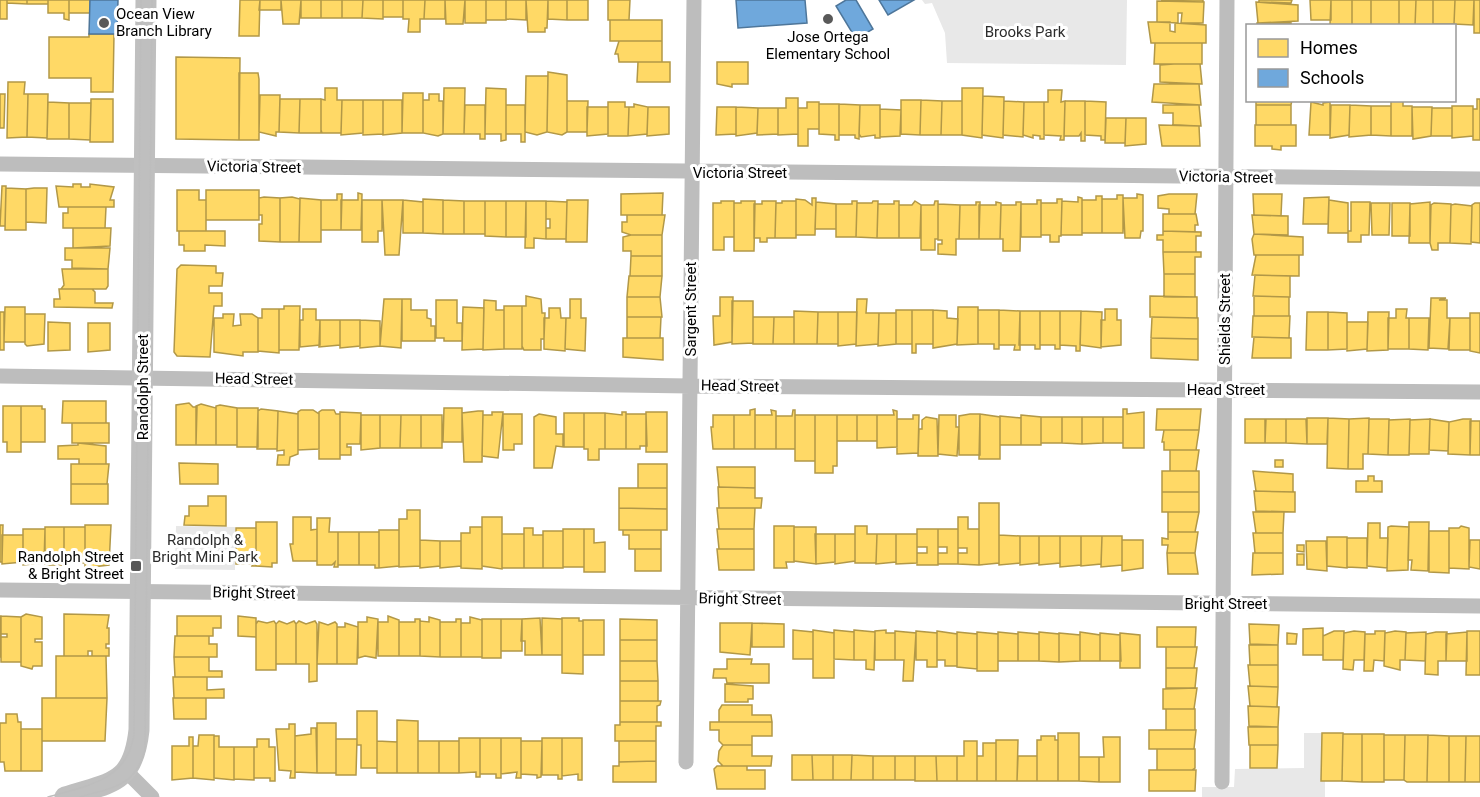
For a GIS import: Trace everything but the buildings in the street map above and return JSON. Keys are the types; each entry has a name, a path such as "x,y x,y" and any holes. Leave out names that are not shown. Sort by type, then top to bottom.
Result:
{"street":[{"name":"Randolph Street","path":"127,772 135,758 139,730 146,0"},
{"name":"Sargent Street","path":"686,762 694,0"},
{"name":"Shields Street","path":"1222,782 1227,0"},
{"name":"Victoria Street","path":"0,164 692,173 1480,179"},
{"name":"Head Street","path":"0,376 690,386 1480,392"},
{"name":"Bright Street","path":"0,590 1480,606"},
{"path":"65,797 112,781 127,772 152,797"}],"green space":[{"name":"Brooks Park","path":"922,0 1127,0 1126,65 947,63 945,33 932,3 925,4"},
{"name":"Randolph & Bright Mini Park","path":"176,526 235,527 235,570 175,569"},
{"path":"1304,733 1322,733 1321,781 1325,781 1325,797 1202,797 1202,787 1234,787 1235,769 1304,768"}],"tram line":[{"path":"48,797 90,785 114,772 123,763 134,735 141,0"},
{"path":"80,797 121,784 135,772 145,750 152,0"}],"place":[{"name":"Jose Ortega Elementary School","path":"828,19"},
{"name":"Ocean View Branch Library","path":"104,23"},
{"name":"Randolph Street & Bright Street","path":"136,566"}]}
